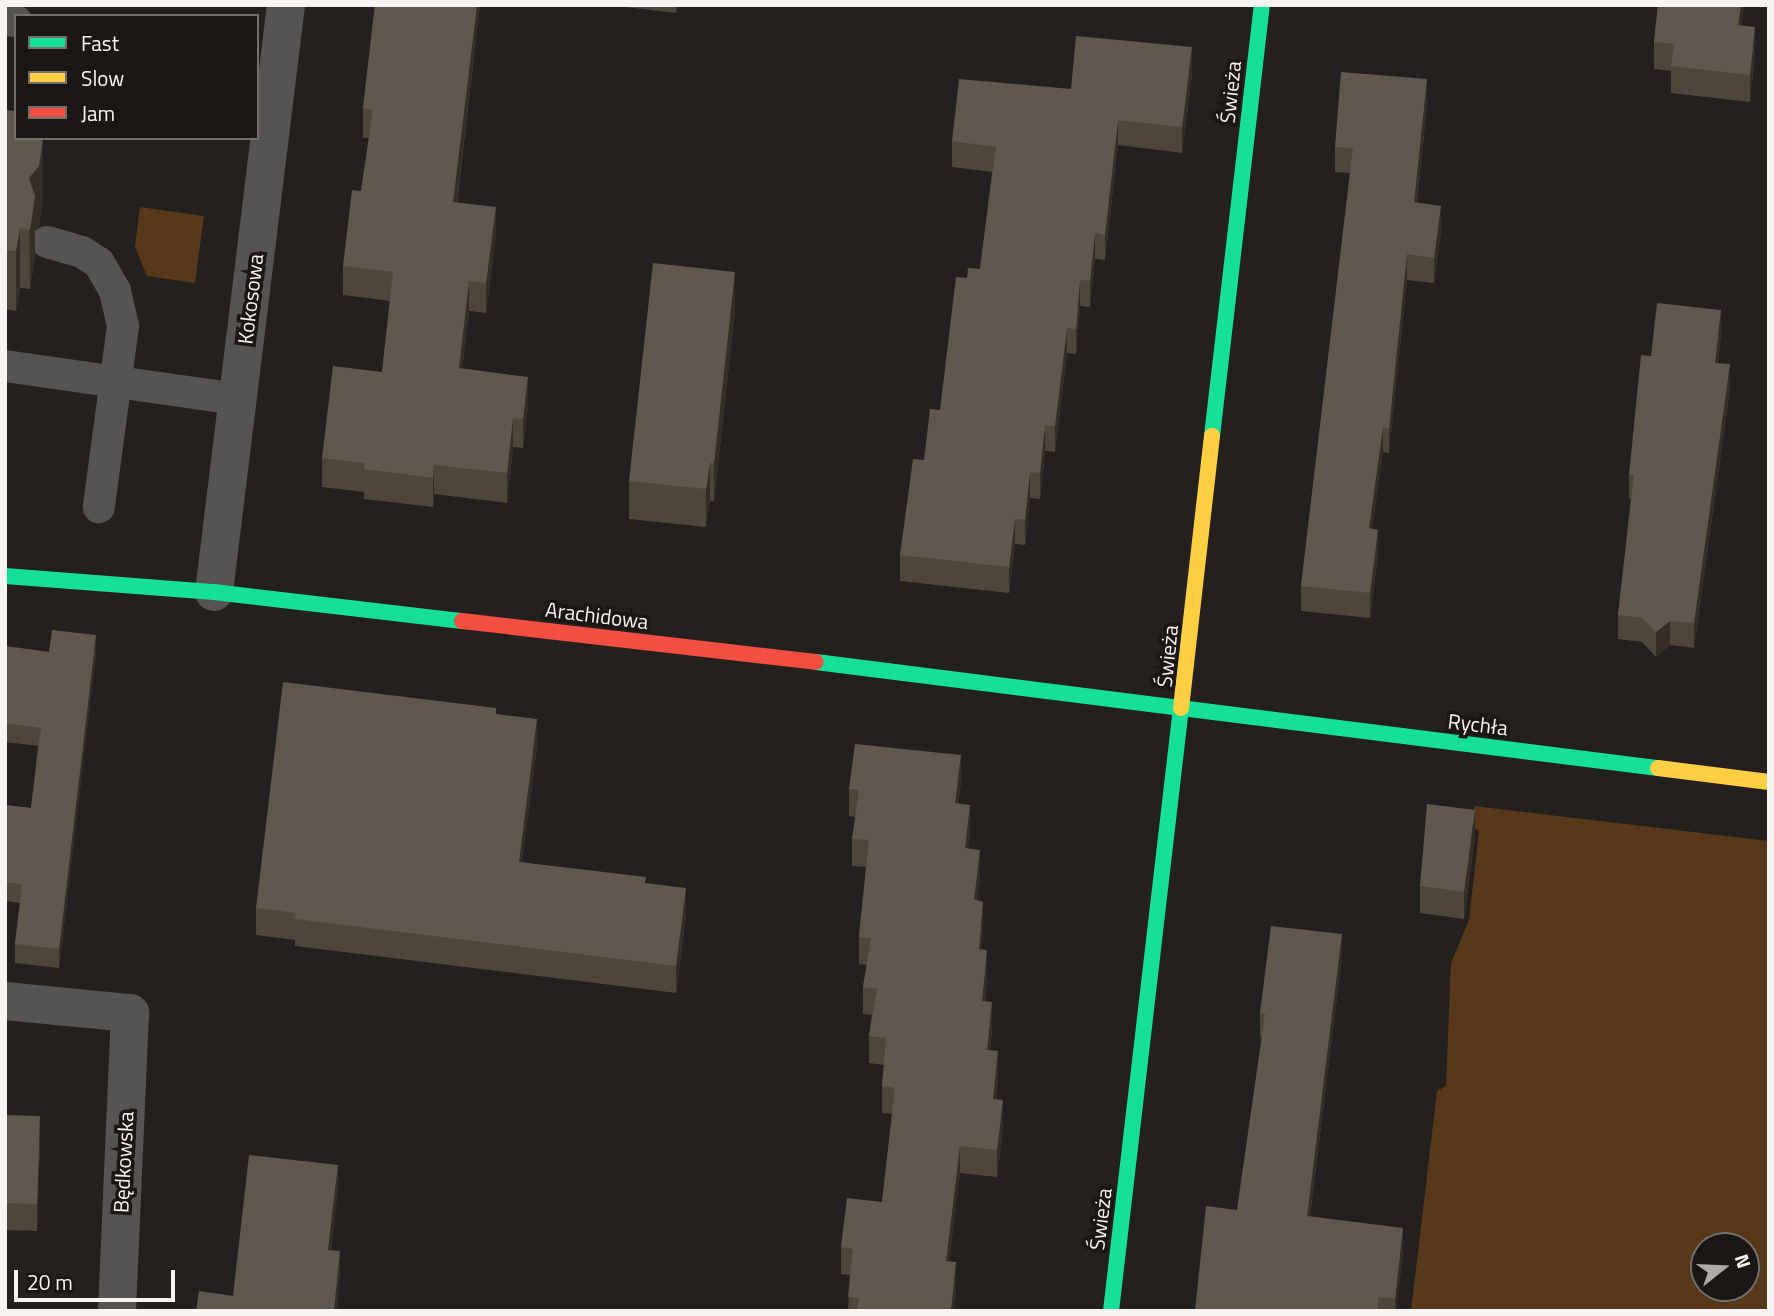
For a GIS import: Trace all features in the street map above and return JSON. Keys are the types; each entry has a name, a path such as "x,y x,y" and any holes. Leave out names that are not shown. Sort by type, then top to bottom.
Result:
{"street":[{"name":"Kokosowa","path":"214,592 238,399 268,56 286,5"},
{"name":"Świeża","path":"1111,1311 1262,5"},
{"name":"Arachidowa","path":"5,576 214,592 1182,708"},
{"name":"Rychła","path":"1182,708 1769,782"},
{"name":"Będkowska","path":"5,1001 130,1013 117,1311"}],"lane":[{"path":"47,242 82,252 110,276 123,326 99,507"},
{"path":"5,366 238,399"}],"shaded area":[{"path":"140,207 204,216 195,283 147,276 135,247"},
{"path":"1474,806 1769,841 1769,1311 1411,1311 1437,1091 1446,1086 1451,963 1469,920 1479,831 1474,828"}],"building":[{"path":"375,5 477,5 453,202 496,207 486,283 469,281 459,368 528,377 523,419 513,418 507,473 434,465 433,478 364,469 365,463 322,458 333,366 382,372 393,272 343,266 352,190 361,191 373,110 363,108"},
{"path":"1658,5 1741,5 1738,25 1755,27 1750,75 1671,66 1674,44 1654,42"},
{"path":"1076,36 1192,47 1182,127 1118,120 1105,235 1095,233 1090,281 1080,280 1076,329 1067,328 1055,426 1045,425 1040,473 1030,472 1025,520 1015,519 1009,567 900,555 913,459 924,460 930,409 940,410 956,277 967,278 968,268 980,269 996,147 952,141 959,79 1071,89"},
{"path":"1341,72 1427,79 1414,202 1441,206 1434,258 1407,254 1389,428 1383,427 1369,528 1378,530 1370,593 1301,586 1353,148 1335,147"},
{"path":"5,110 14,111 14,140 43,140 39,166 29,178 35,196 30,230 20,228 16,251 5,250"},
{"path":"653,263 735,272 714,463 710,463 706,489 629,481"},
{"path":"1657,303 1721,310 1715,363 1730,364 1694,623 1670,621 1656,632 1642,618 1618,615 1634,475 1629,475 1641,355 1651,356"},
{"path":"52,630 96,635 59,949 15,944 22,884 5,882 5,805 31,808 41,728 5,723 5,646 49,652"},
{"path":"283,682 496,708 496,714 537,719 519,862 646,877 645,883 686,888 676,966 295,919 296,913 256,908"},
{"path":"855,744 961,755 955,803 970,805 965,848 980,850 974,899 983,902 979,949 987,950 982,1001 992,1002 987,1050 998,1051 993,1099 1003,1100 997,1150 960,1146 946,1261 956,1262 951,1309 959,1311 857,1311 859,1298 848,1297 853,1249 841,1247 847,1198 882,1202 895,1088 882,1086 886,1038 869,1036 877,989 863,987 871,938 859,937 869,840 852,839 859,790 849,789"},
{"path":"1427,804 1475,810 1464,892 1420,886"},
{"path":"1271,926 1342,934 1307,1216 1403,1228 1395,1299 1378,1297 1378,1311 1195,1311 1206,1206 1237,1210 1265,1014 1260,1013"},
{"path":"5,1115 40,1116 37,1204 5,1203"},
{"path":"249,1155 338,1165 328,1250 340,1251 334,1311 196,1311 199,1291 233,1296"}],"traffic: fast":[{"path":"1212,436 1262,5"},
{"path":"5,576 214,592 462,621"},
{"path":"816,662 1658,768"},
{"path":"1111,1311 1181,708"}],"traffic: slow":[{"path":"1181,708 1212,436"},
{"path":"1658,768 1769,782"}],"traffic: jam":[{"path":"462,621 816,662"}]}
